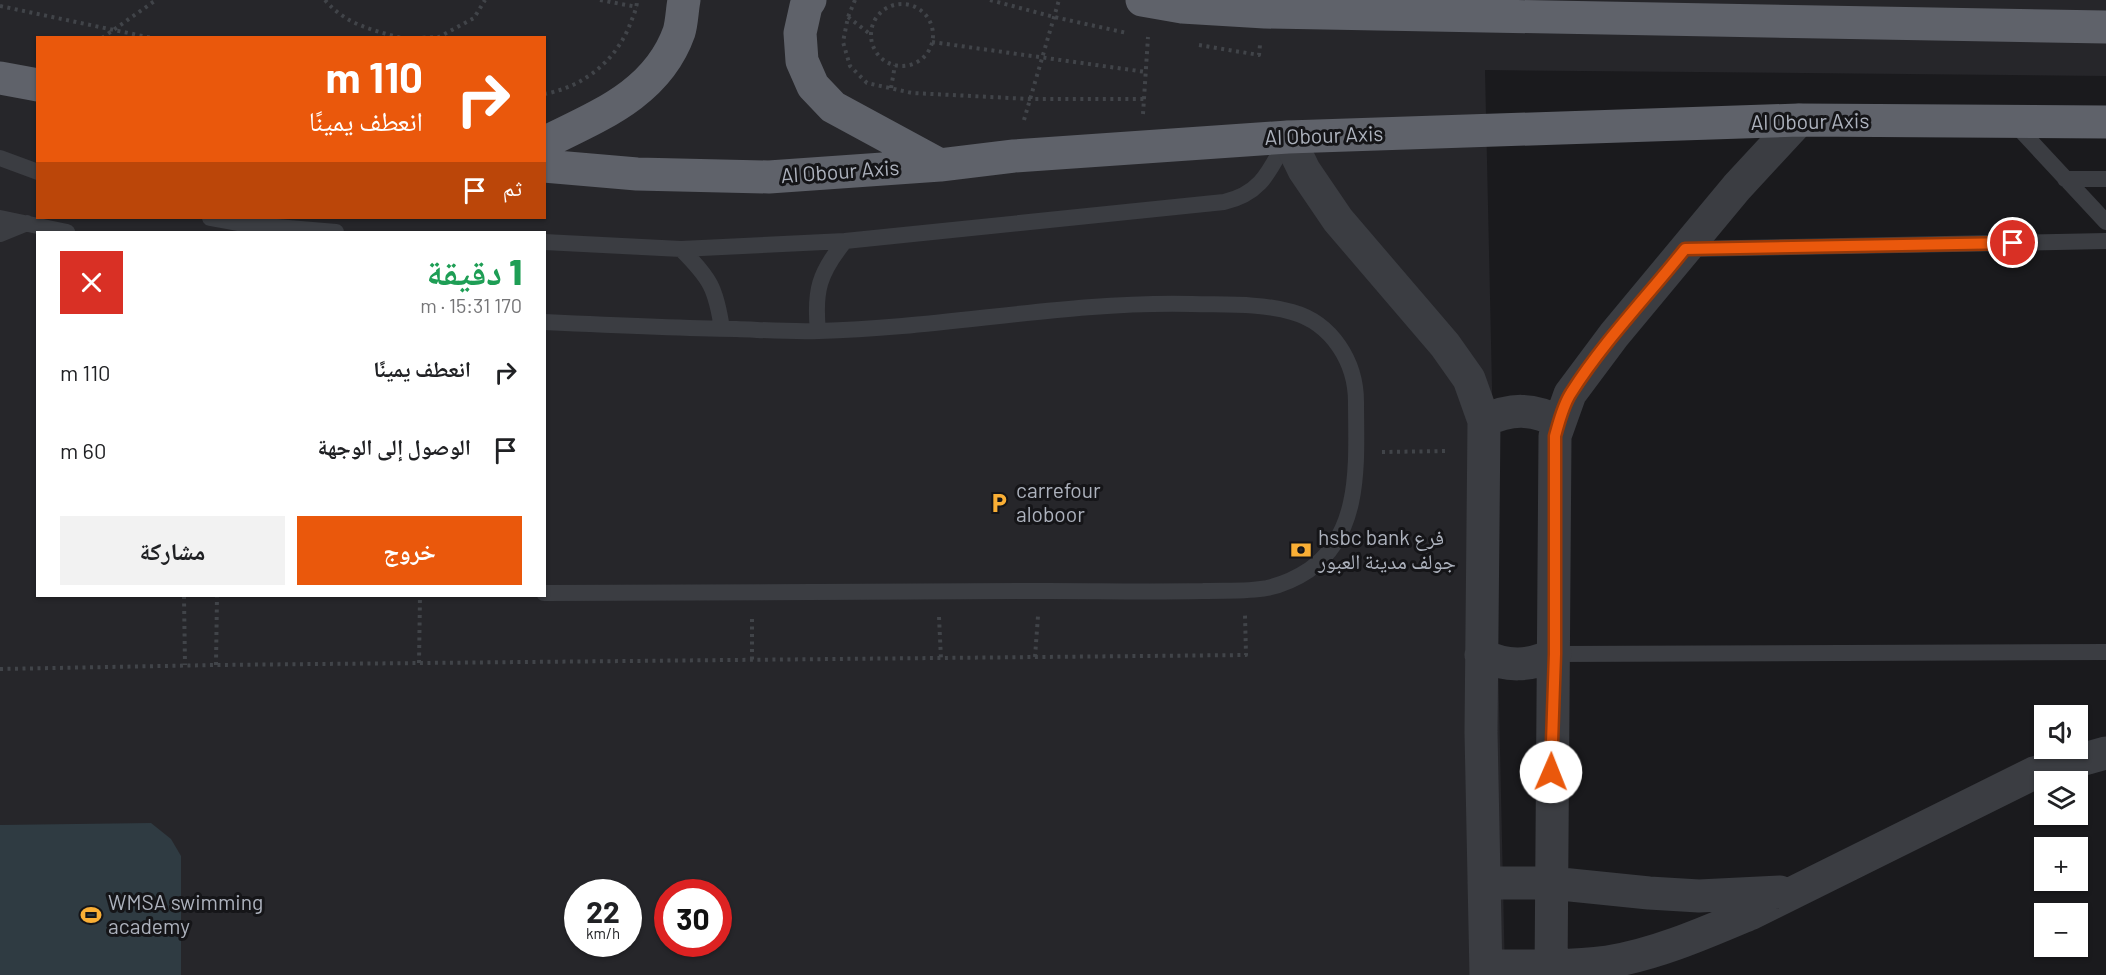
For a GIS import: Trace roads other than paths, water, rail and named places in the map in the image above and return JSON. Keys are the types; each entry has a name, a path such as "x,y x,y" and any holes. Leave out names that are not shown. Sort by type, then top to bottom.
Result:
{"highway":[{"path":"546,142 637,93 662,65 679,31 684,0"},
{"path":"810,0 806,6 800,33 802,61 813,86 833,107 940,165"},
{"path":"1142,0 1182,7 1265,12 2106,27"},
{"path":"0,78 36,85"},
{"name":"Al Obour Axis","path":"546,166 637,174 769,177 940,165 1014,156 1288,137 1799,120 2106,122"}],"street":[{"path":"1551,971 1555,436 1559,422 1570,394 1614,335 1737,187 1799,120"},
{"path":"1288,137 1304,170 1338,220 1445,345 1469,379 1483,436 1482,654 1486,971 1551,971 1657,949 1724,925 1797,891 2034,773 2106,753"},
{"path":"1483,436 1498,414 1513,410 1530,411 1559,422"},
{"path":"1482,654 1496,662 1512,665 1527,664 1555,654"},
{"path":"1484,883 1551,883 1699,896 1797,891"}],"lane":[{"path":"2013,122 2106,222"},
{"path":"546,242 681,249 845,241 1224,202 1253,191 1264,180 1288,137"},
{"path":"0,158 36,171"},
{"path":"2065,179 2106,178"},
{"path":"0,218 62,231"},
{"path":"216,219 243,224 324,231"},
{"path":"0,234 27,224"},
{"path":"221,231 243,224"},
{"path":"818,332 816,307 819,283 829,260 845,241"},
{"path":"1685,249 2106,241"},
{"path":"681,249 703,271 717,298 722,329"},
{"path":"546,322 818,332 1050,309 1149,303 1248,305 1279,308 1299,313 1317,323 1333,337 1345,354 1353,374 1356,395 1354,490 1350,513 1327,553 1310,569 1268,588 1040,592 546,593"},
{"path":"1555,654 2106,652"}],"place":[{"name":"carrefour aloboor","path":"999,503"},
{"name":"hsbc bank فرع جولف مدينة العبور","path":"1301,550"},
{"name":"WMSA swimming academy","path":"91,915"}]}
